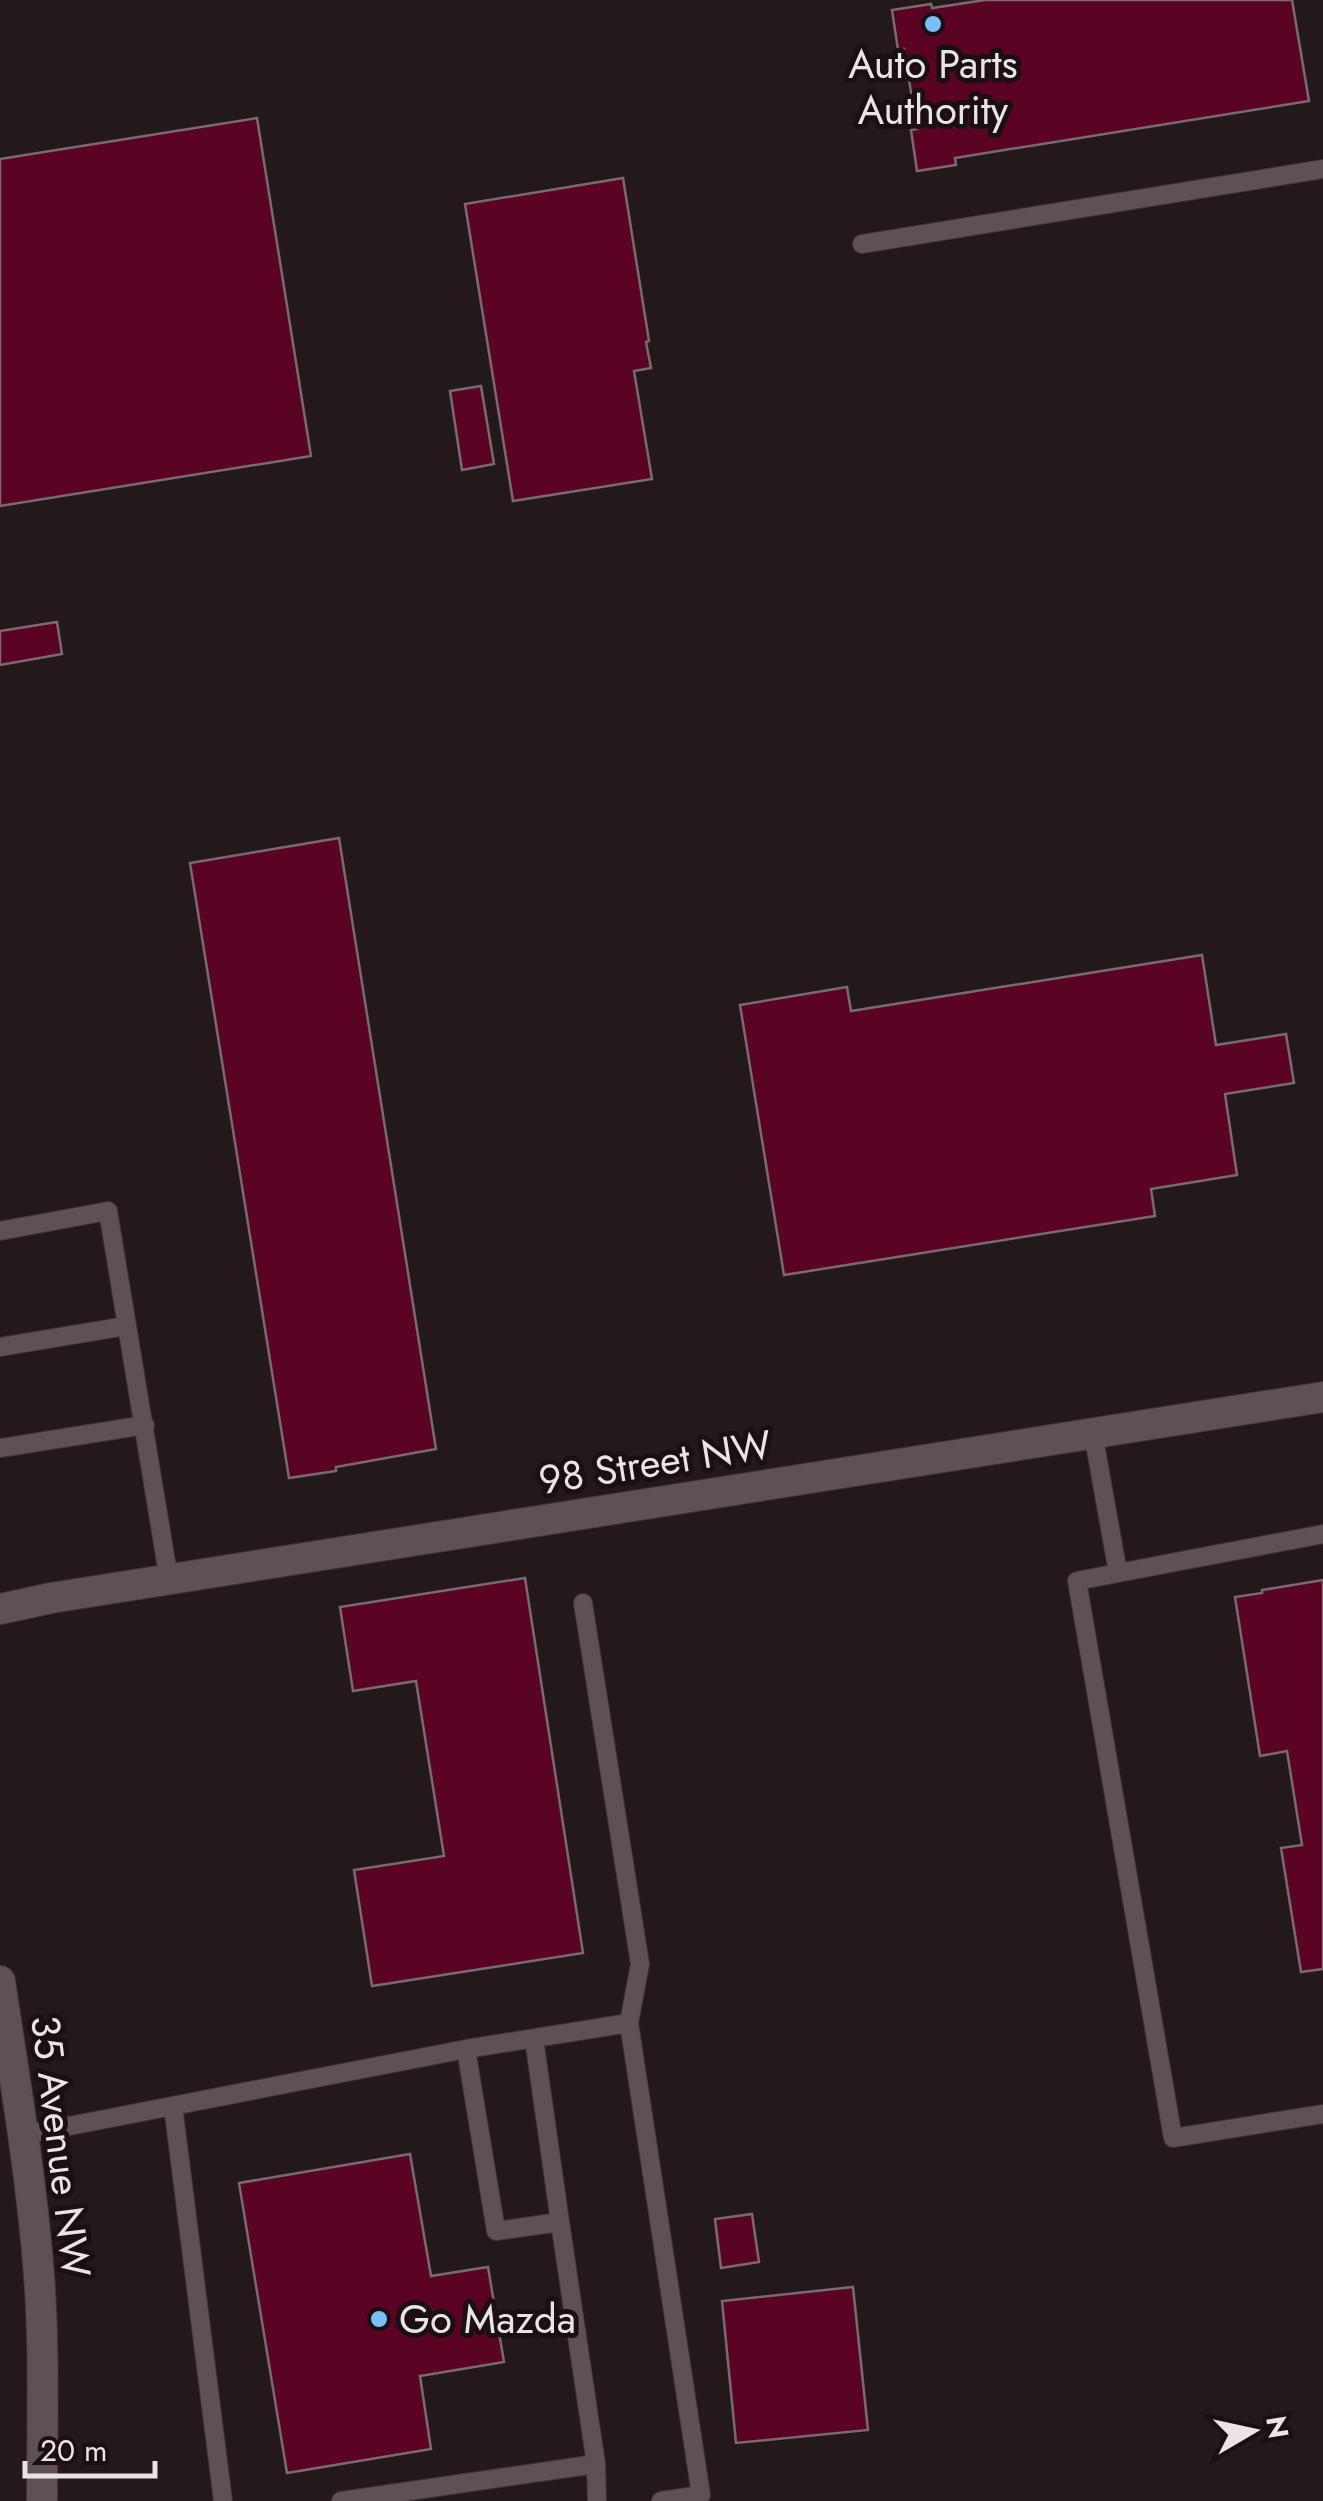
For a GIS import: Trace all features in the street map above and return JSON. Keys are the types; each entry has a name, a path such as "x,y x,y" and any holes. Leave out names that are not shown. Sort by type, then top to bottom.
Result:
{"street":[{"name":"98 Street NW","path":"0,1608 1323,1397"},
{"name":"35 Avenue NW","path":"0,1981 38,2265 42,2501"}],"lane":[{"path":"862,244 1323,169"},
{"path":"0,1231 108,1211 169,1580"},
{"path":"0,1347 126,1326"},
{"path":"0,1448 145,1425"},
{"path":"1093,1433 1118,1573"},
{"path":"1323,1534 1077,1581 1173,2138 1323,2114"},
{"path":"583,1603 640,1964 630,2023 701,2495 661,2501"},
{"path":"23,2135 466,2050 630,2023"},
{"path":"534,2038 596,2464 597,2501"},
{"path":"466,2050 496,2231 560,2222"},
{"path":"173,2106 222,2501"},
{"path":"341,2501 596,2464"}],"building":[{"path":"985,0 1292,0 1309,101 955,158 956,165 917,171 911,130 917,129 904,49 898,50 892,10"},
{"path":"257,118 311,456 0,506 0,159"},
{"path":"623,178 649,341 646,342 651,368 634,371 652,479 513,501 465,204"},
{"path":"481,386 494,464 462,470 450,391"},
{"path":"57,622 62,654 0,665 0,631"},
{"path":"339,838 436,1449 289,1478 190,863"},
{"path":"1202,955 1216,1045 1286,1034 1294,1083 1225,1094 1237,1175 1151,1189 1155,1216 784,1275 740,1005 847,987 851,1011"},
{"path":"525,1578 583,1953 372,1986 354,1870 444,1856 416,1681 353,1691 340,1607"},
{"path":"1323,1580 1323,1969 1301,1972 1281,1848 1302,1845 1287,1751 1260,1756 1235,1597"},
{"name":"Go Mazda","path":"410,2154 431,2276 488,2267 504,2362 420,2376 431,2449 287,2473 239,2183"},
{"path":"752,2214 759,2262 721,2268 715,2219"},
{"path":"853,2287 868,2430 736,2443 722,2301"}],"place":[{"name":"Auto Parts Authority","path":"933,24"},
{"name":"Go Mazda","path":"379,2319"}]}
